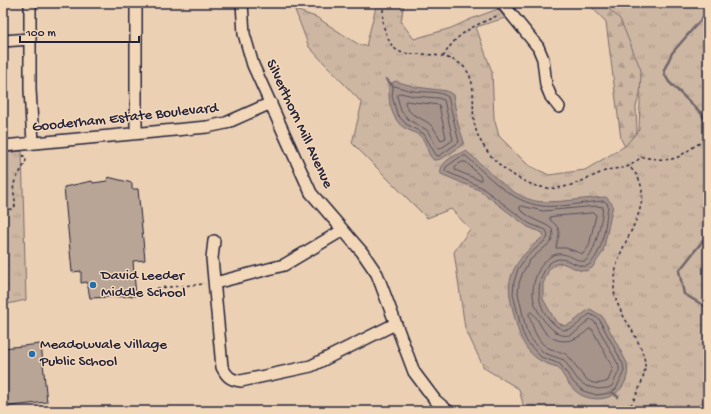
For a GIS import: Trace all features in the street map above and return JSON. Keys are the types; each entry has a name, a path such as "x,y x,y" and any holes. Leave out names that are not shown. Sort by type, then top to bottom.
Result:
{"street":[{"path":"30,3 30,89 33,143"},
{"path":"136,3 136,133"},
{"name":"Silverthorn Mill Avenue","path":"242,3 244,34 253,65 312,193 362,252 377,274 414,372 434,400 448,411"},
{"path":"505,7 538,47 543,59 546,85 551,97 559,107"},
{"path":"3,40 30,39"},
{"name":"Gooderham Estate Boulevard","path":"3,146 207,127 226,123 271,103"},
{"path":"215,283 284,265 343,230"},
{"path":"214,241 212,258 222,367 226,375 233,380 241,381 310,366 395,324"}],"path":[{"path":"384,3 382,15 384,28 389,42 395,49 401,53 410,55 421,54 443,57 457,61 469,74 472,83 475,129 491,156 516,176 540,186 556,188 583,182 610,169 629,166 641,157 660,159 677,158 696,144 708,140"},
{"path":"443,57 449,46 471,27 505,7"},
{"path":"3,210 12,209 15,206 13,186 16,177 26,163 26,159 23,155"},
{"path":"628,411 645,372 646,364 641,351 618,307 614,292 618,260 625,241 636,222 641,200 642,191 640,183 637,175 629,166"},
{"path":"157,288 215,283"}],"green space":[{"path":"377,3 404,3 401,22 414,39 451,28 498,9 505,18 476,27 492,72 494,118 499,136 528,165 549,175 585,170 625,146 639,130 641,70 620,19 602,3 708,3 708,411 529,411 524,408 519,389 484,368 465,328 454,252 470,229 451,209 427,218 352,143 362,103 309,47 295,10 316,17 358,44 366,46"},
{"path":"588,3 639,3 646,76 636,106 637,131 632,148 628,153 621,139 606,22"},
{"path":"22,151 26,300 3,305 3,153"}],"water":[{"path":"395,81 416,87 447,91 453,95 458,124 464,142 463,144 440,159 434,160 422,138 401,125 394,115 390,104 389,85"},
{"path":"466,151 502,183 522,197 533,201 545,202 606,197 613,205 603,252 592,268 586,271 579,270 562,263 556,264 549,269 543,284 543,299 556,322 565,326 572,323 590,309 602,316 627,363 625,381 615,394 599,399 581,395 570,386 558,367 547,364 538,359 526,347 518,331 509,285 512,274 519,261 528,250 544,236 543,233 528,227 479,190 441,174 442,166 445,162 453,156"}],"building":[{"path":"108,177 132,183 132,189 138,189 145,260 133,261 136,296 90,298 87,282 81,283 81,271 72,272 64,187 92,181 93,183 107,181"},
{"path":"41,344 47,402 3,407 3,348"}],"waterway":[{"path":"705,3 707,6 704,16 672,53 664,70 669,82 701,113 708,125"},
{"path":"386,79 393,86"},
{"path":"708,234 679,271 684,294 708,308"},
{"path":"612,392 618,397"},
{"path":"706,411 708,403"},
{"path":"642,408 648,411"}],"place":[{"name":"David Leeder Middle School","path":"93,285"},
{"name":"Meadowvale Village Public School","path":"32,354"}]}
